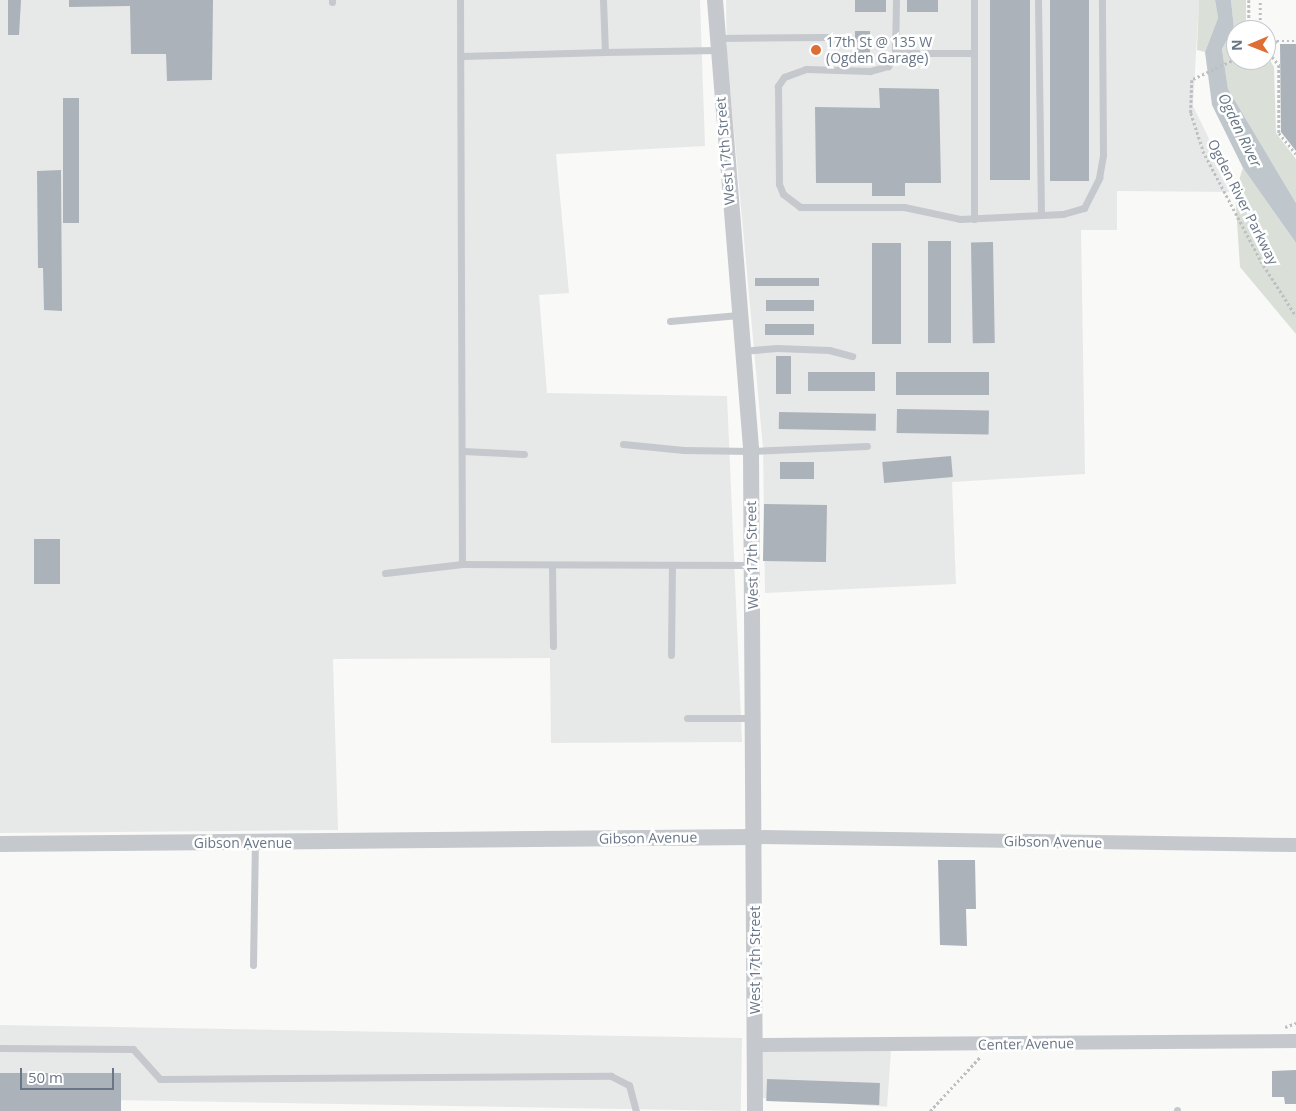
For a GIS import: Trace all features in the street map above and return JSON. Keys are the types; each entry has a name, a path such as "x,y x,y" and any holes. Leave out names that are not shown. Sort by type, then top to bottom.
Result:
{"street":[{"name":"West 17th Street","path":"715,0 717,44 751,451 756,1045 754,1111"},
{"name":"Gibson Avenue","path":"0,844 755,837 1296,845"},
{"name":"Center Avenue","path":"756,1045 1296,1041"}],"lane":[{"path":"460,0 462,564"},
{"path":"603,0 605,52"},
{"path":"896,0 895,53 892,62 880,70 806,70 784,77 778,86 776,103 777,168 783,194 800,207 904,207 945,219 1073,213 1084,208 1100,178 1103,155 1102,0"},
{"path":"974,0 974,219"},
{"path":"1038,0 1041,215"},
{"path":"460,56 605,52 827,37"},
{"path":"895,53 973,53"},
{"path":"670,321 739,315"},
{"path":"742,351 777,348 812,349 852,356"},
{"path":"623,444 684,450 751,451 867,446"},
{"path":"463,451 524,454"},
{"path":"385,573 462,564 752,565"},
{"path":"552,565 553,646"},
{"path":"671,655 672,565"},
{"path":"687,718 753,718"},
{"path":"253,965 255,843"},
{"path":"0,1048 133,1049 160,1079 611,1076 629,1085 636,1111"}],"path":[{"path":"1249,0 1249,20"},
{"path":"1260,0 1260,20"},
{"path":"1276,41 1296,41"},
{"path":"1276,62 1278,65 1279,132 1296,154"},
{"name":"Ogden River Parkway","path":"1226,63 1204,72 1192,80 1190,113 1203,151 1261,261 1296,316"}],"shaded area":[{"path":"0,0 700,0 705,146 556,154 569,293 539,295 547,393 727,396 742,742 551,743 550,658 333,659 338,830 0,833"},
{"path":"726,0 1199,0 1193,106 1235,192 1117,191 1117,230 1081,230 1085,474 952,482 956,584 765,593 763,448 727,54"},
{"path":"1199,0 1215,0 1218,18 1205,52 1197,50"},
{"path":"1231,0 1246,0 1246,20 1233,20"},
{"path":"1226,42 1226,70 1274,70 1276,133 1296,159 1296,203 1228,89 1222,49"},
{"path":"1243,168 1296,243 1296,334 1240,267 1235,192"},
{"path":"0,1025 742,1038 741,1111 0,1098"},
{"path":"761,1041 891,1050 887,1107 757,1098"}],"water":[{"name":"Ogden River","path":"1215,0 1231,0 1233,20 1226,20 1226,42 1222,49 1228,89 1296,203 1296,243 1243,168 1212,105 1205,52 1218,18"}],"building":[{"path":"8,0 21,0 19,35 8,35"},
{"path":"69,0 213,0 212,80 167,81 166,54 131,54 130,6 69,7"},
{"path":"855,0 886,0 886,12 855,12"},
{"path":"907,0 938,0 938,12 907,12"},
{"path":"990,0 1030,0 1030,180 990,180"},
{"path":"1050,0 1089,0 1089,181 1050,181"},
{"path":"855,31 870,31 870,54 855,54"},
{"path":"1280,44 1296,44 1296,151 1281,132"},
{"path":"879,88 939,89 941,183 905,183 905,196 872,196 872,183 816,183 815,107 880,108"},
{"path":"63,98 79,98 79,223 63,223"},
{"path":"61,170 62,311 44,310 43,268 38,268 37,171"},
{"path":"928,241 951,241 951,343 928,343"},
{"path":"971,242 993,242 995,343 973,343"},
{"path":"872,243 901,243 901,344 872,344"},
{"path":"755,278 819,278 819,286 755,286"},
{"path":"766,300 814,300 814,311 766,311"},
{"path":"765,324 814,324 814,335 765,335"},
{"path":"776,356 791,356 791,394 776,394"},
{"path":"808,372 875,372 875,391 808,391"},
{"path":"896,372 989,372 989,395 896,395"},
{"path":"897,409 989,411 989,435 897,433"},
{"path":"779,412 876,414 876,431 779,429"},
{"path":"951,456 953,477 884,483 882,462"},
{"path":"780,462 814,462 814,479 780,479"},
{"path":"764,504 827,505 826,562 763,561"},
{"path":"34,539 60,539 60,584 34,584"},
{"path":"938,860 975,860 976,909 966,909 967,946 940,945"},
{"path":"1296,1070 1296,1104 1285,1104 1284,1097 1272,1097 1272,1071"},
{"path":"0,1073 121,1073 121,1111 0,1111"},
{"path":"767,1079 880,1083 879,1105 766,1101"}],"place":[{"name":"17th St @ 135 W (Ogden Garage)","path":"816,50"}]}
